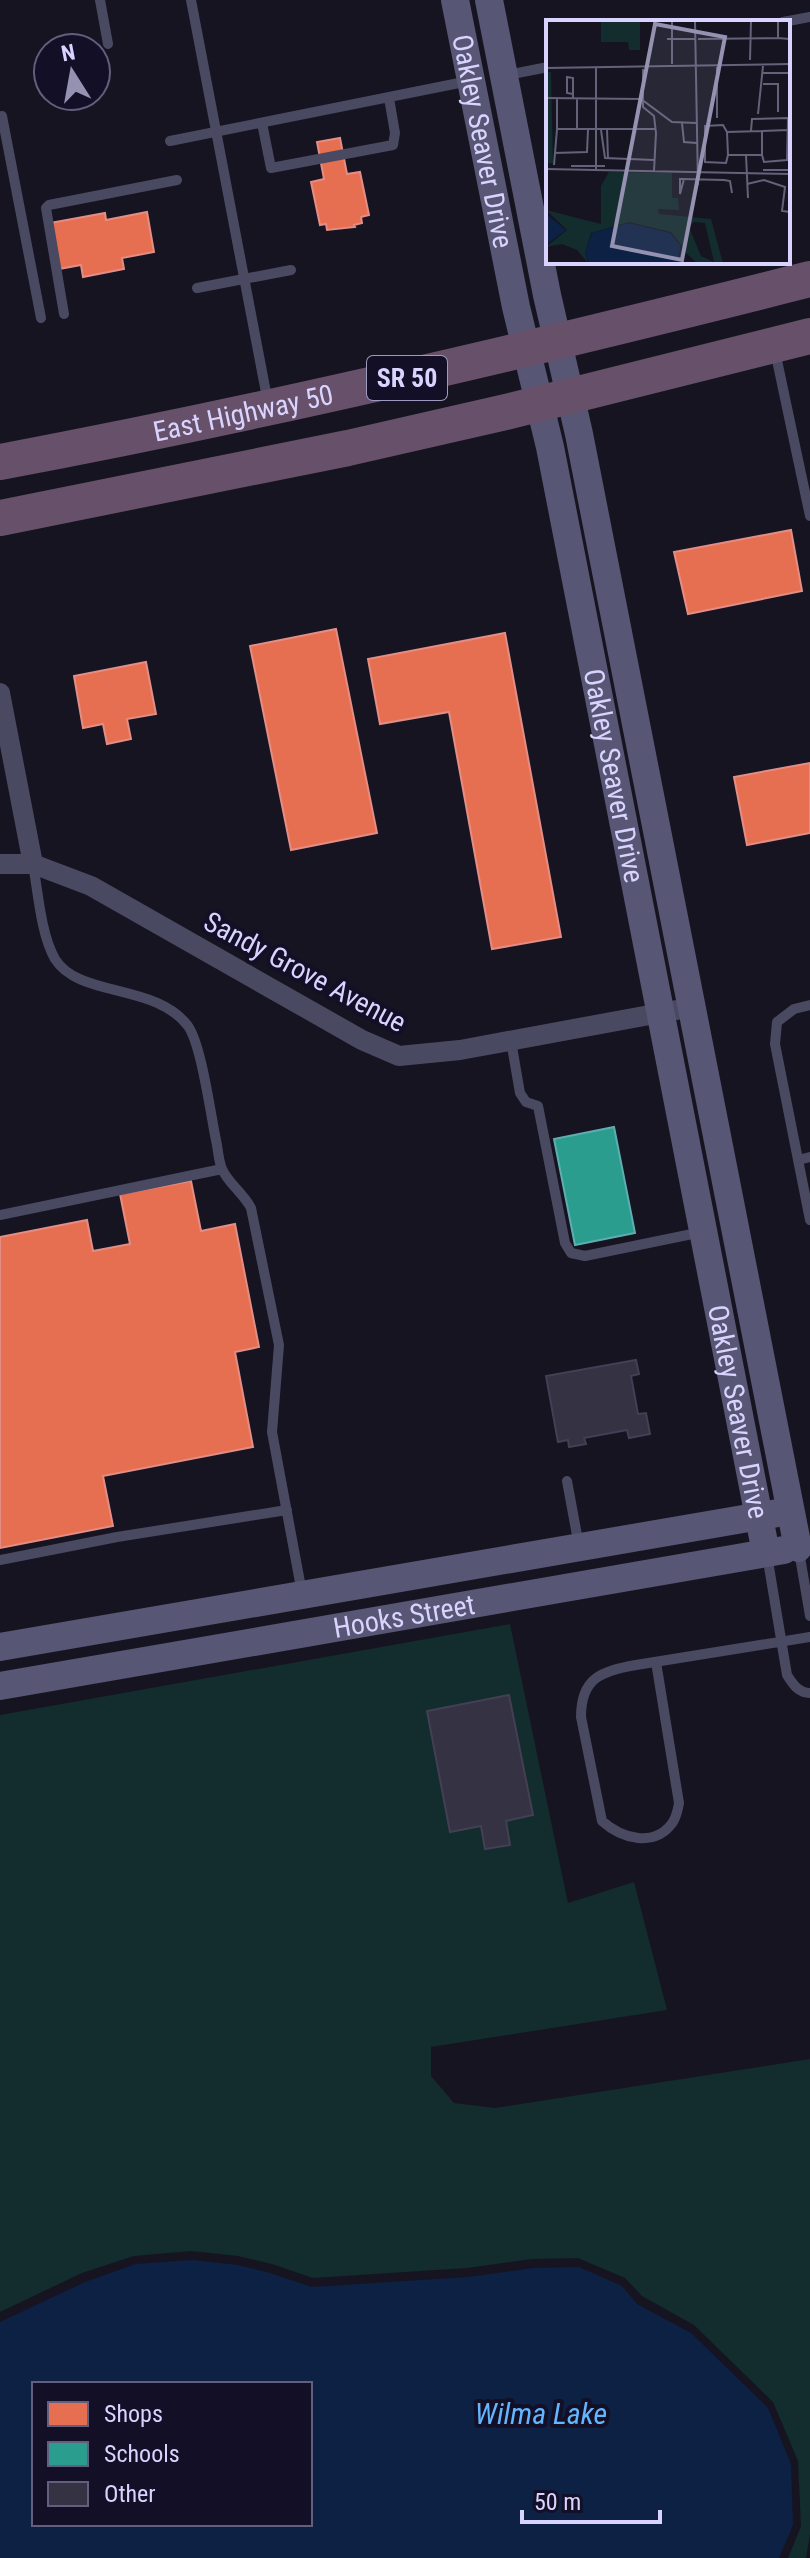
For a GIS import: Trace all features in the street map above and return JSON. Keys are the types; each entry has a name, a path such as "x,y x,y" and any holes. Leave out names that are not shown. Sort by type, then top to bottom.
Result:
{"highway":[{"name":"East Highway 50","path":"0,462 270,409 542,346 810,279"},
{"name":"East Highway 50","path":"0,518 238,472 554,400 810,336"},
{"path":"0,483 55,452"}],"street":[{"name":"Oakley Seaver Drive","path":"455,0 471,81 542,346 693,1007 735,1225 800,1509 804,1547"},
{"name":"Oakley Seaver Drive","path":"489,0 504,76 542,346"},
{"name":"Oakley Seaver Drive","path":"554,400 550,447 663,1013 766,1553"},
{"path":"0,693 33,864"},
{"name":"Sandy Grove Avenue","path":"0,864 33,864 91,886 362,1040 399,1056 460,1050 693,1007"},
{"path":"705,1231 735,1225"},
{"name":"Hooks Street","path":"0,1647 800,1509"},
{"name":"Hooks Street","path":"0,1686 804,1547"},
{"path":"302,1597 309,1633"}],"lane":[{"path":"100,0 106,32"},
{"path":"191,0 270,409"},
{"path":"790,21 810,17"},
{"path":"504,76 546,67"},
{"path":"170,141 471,81"},
{"path":"262,123 271,168 393,145 395,133 389,98"},
{"path":"2,116 41,318"},
{"path":"64,314 46,208 177,180"},
{"path":"197,288 291,270"},
{"path":"774,345 810,516"},
{"path":"33,864 47,938 63,968 77,978 159,1002 171,1009 190,1029 196,1041 222,1169 251,1208 279,1345 272,1432 302,1597"},
{"path":"810,1005 794,1009 777,1022 775,1044 810,1220"},
{"path":"511,1041 520,1093 526,1102 538,1106 567,1249 578,1256 585,1256 705,1231"},
{"path":"798,1160 810,1157"},
{"path":"0,1215 222,1169"},
{"path":"567,1481 579,1548"},
{"path":"0,1560 117,1537 287,1510"},
{"path":"804,1547 810,1616"},
{"path":"766,1553 787,1675 795,1688 810,1693"},
{"path":"656,1662 679,1803 673,1822 657,1836 639,1839 625,1837 602,1821 581,1717 581,1700 585,1690 597,1677 615,1669 656,1662 810,1637"}],"green space":[{"path":"510,1624 568,1903 634,1882 667,2010 431,2047 431,2076 454,2103 495,2108 810,2059 810,2534 806,2558 788,2558 801,2526 798,2461 773,2402 694,2325 642,2296 625,2278 578,2258 532,2259 467,2268 313,2278 238,2256 191,2251 134,2256 82,2273 0,2312 0,1715"}],"water":[{"name":"Wilma Lake","path":"192,2260 238,2265 312,2287 468,2277 533,2268 579,2267 622,2286 637,2304 691,2333 768,2408 791,2464 793,2525 779,2558 0,2558 0,2322 85,2282 136,2264"}],"building: Shops":[{"path":"340,138 347,174 360,172 369,215 361,217 362,223 355,227 327,230 326,224 320,225 311,182 324,179 317,142"},
{"path":"147,212 154,252 122,258 124,269 83,277 81,265 59,269 50,223 105,213 106,220"},
{"path":"791,530 802,591 688,614 674,552"},
{"path":"336,629 377,833 291,850 250,646"},
{"path":"505,633 561,937 492,949 449,712 380,724 368,659"},
{"path":"146,662 156,714 127,719 131,739 107,744 103,724 83,728 74,676"},
{"path":"810,763 810,833 747,845 734,777"},
{"path":"191,1181 201,1231 235,1224 259,1347 235,1352 253,1447 103,1476 113,1526 0,1548 0,1237 87,1220 93,1251 130,1244 120,1194"}],"building: Schools":[{"path":"614,1127 635,1233 575,1245 554,1139"}],"building: Other":[{"path":"636,1360 639,1374 631,1376 638,1414 646,1413 650,1434 629,1438 627,1430 584,1438 586,1444 569,1447 568,1440 558,1442 546,1376"},
{"path":"509,1695 533,1815 506,1821 510,1845 485,1849 481,1826 450,1832 427,1711"}]}
